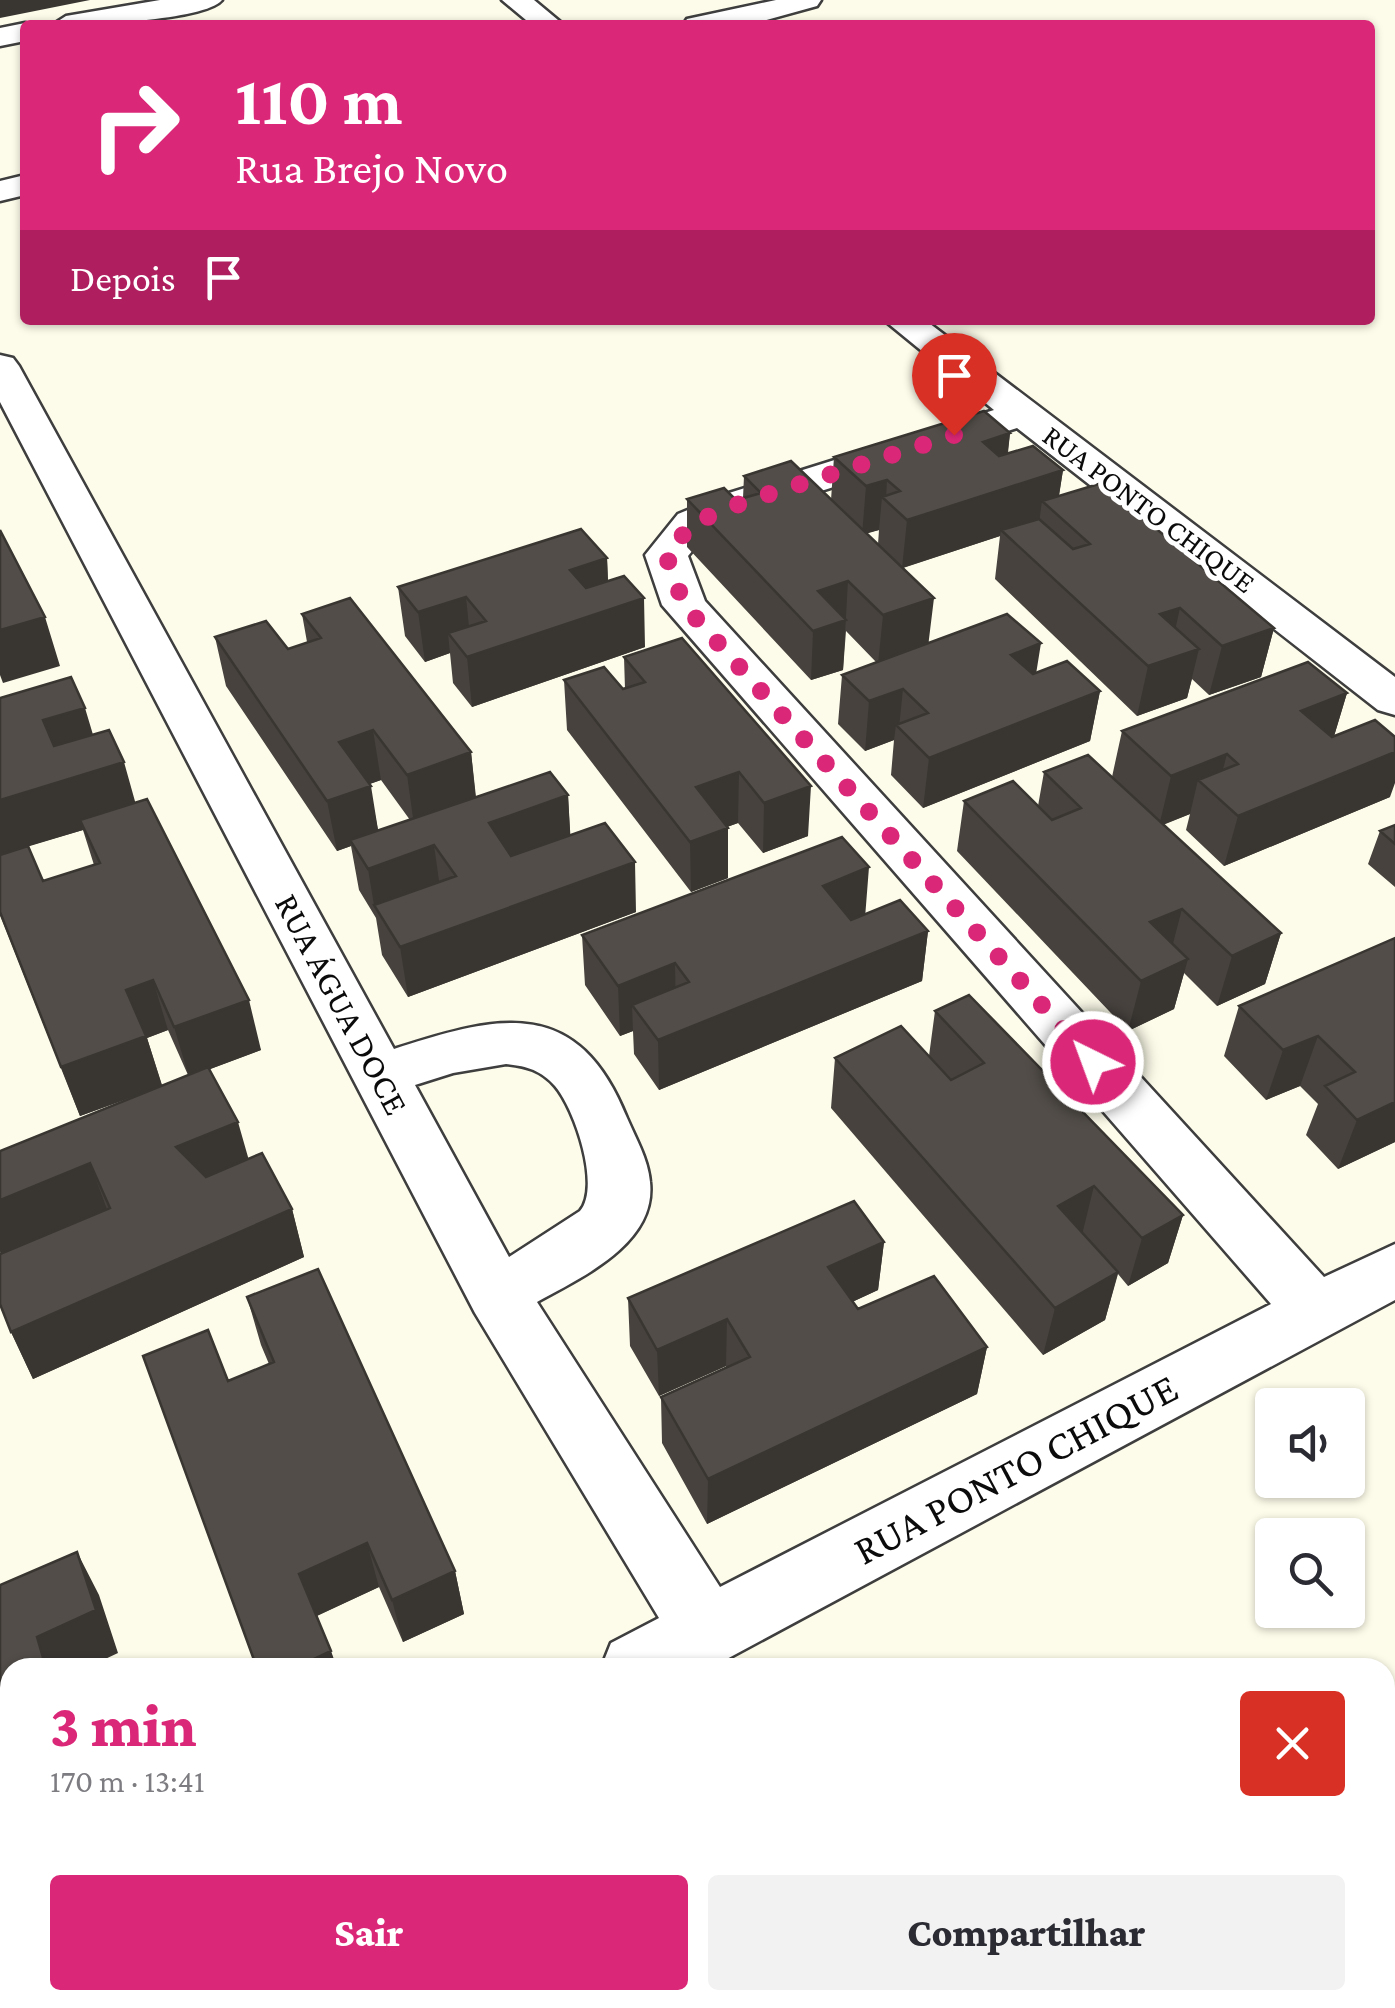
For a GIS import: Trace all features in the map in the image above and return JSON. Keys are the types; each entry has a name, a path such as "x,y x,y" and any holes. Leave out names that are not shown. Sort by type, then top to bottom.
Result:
{"street":[{"path":"94,20 208,0"},
{"path":"516,0 543,20"},
{"path":"732,20 807,0"},
{"name":"RUA PONTO CHIQUE","path":"909,325 1395,700"},
{"name":"RUA ÁGUA DOCE","path":"7,391 497,1294 718,1649"},
{"path":"1024,413 744,502 693,523 666,555 684,605 1315,1311"},
{"path":"379,1075 483,1045 526,1044 554,1055 576,1072 622,1172 613,1217 583,1242 497,1294"},
{"name":"RUA PONTO CHIQUE","path":"680,1658 718,1649 1315,1311 1395,1270"}],"building":[{"path":"984,411 1010,433 983,442 999,456 1033,446 1063,470 907,520 882,497 900,491 887,480 866,486 834,457"},
{"path":"791,461 934,598 883,615 848,581 818,591 846,620 813,631 687,499 724,488 736,500 761,493 744,476"},
{"path":"1102,483 1274,628 1222,646 1180,608 1160,614 1199,649 1148,666 1001,530 1039,519 1073,549 1090,544 1042,501"},
{"path":"581,529 607,558 570,570 586,588 624,576 644,598 467,657 448,633 486,621 466,597 418,612 398,587"},
{"path":"0,530 45,617 0,630"},
{"path":"350,598 471,752 407,775 373,730 339,742 371,786 327,801 215,637 266,621 288,649 321,638 302,614"},
{"path":"1007,614 1041,643 1011,655 1033,674 1067,661 1100,691 929,758 896,725 928,713 903,689 869,701 842,675"},
{"path":"682,638 811,786 764,803 739,772 696,787 728,828 690,842 564,680 604,667 623,689 645,682 624,657"},
{"path":"1308,662 1347,693 1301,711 1332,737 1375,720 1395,737 1395,752 1238,816 1198,780 1238,764 1227,754 1171,776 1122,731"},
{"path":"71,677 85,708 43,720 54,746 109,730 124,762 0,800 0,698"},
{"path":"1088,755 1281,933 1232,956 1182,909 1150,922 1188,959 1141,981 964,801 1013,781 1052,820 1081,808 1044,772"},
{"path":"550,772 568,795 489,823 511,856 605,823 635,862 400,947 374,905 456,876 434,845 368,869 350,840"},
{"path":"147,799 249,1000 174,1027 153,980 126,990 146,1036 61,1067 0,912 0,855 28,846 43,881 100,863 80,820"},
{"path":"1395,825 1395,844 1380,831"},
{"path":"842,837 869,867 823,886 851,920 900,900 928,931 658,1040 632,1005 689,982 675,963 618,986 582,935"},
{"path":"1395,938 1395,1102 1357,1120 1325,1086 1355,1072 1318,1036 1283,1050 1239,1006"},
{"path":"969,995 1183,1215 1142,1238 1094,1186 1058,1206 1118,1272 1055,1308 835,1058 901,1026 951,1080 984,1063 935,1011"},
{"path":"208,1067 238,1122 176,1147 206,1177 262,1153 292,1209 11,1332 0,1304 0,1254 110,1208 90,1163 0,1200 0,1151"},
{"path":"854,1201 884,1242 828,1267 858,1309 934,1276 987,1347 708,1479 661,1397 750,1357 727,1319 657,1350 628,1298"},
{"path":"318,1269 455,1571 392,1600 367,1543 299,1574 331,1651 316,1658 253,1658 143,1356 208,1330 228,1381 274,1362 247,1297"},
{"path":"77,1552 96,1610 37,1637 43,1658 0,1658 0,1585"}],"route":[{"path":"954,435 744,502 693,523 666,555 684,605 1093,1062"}]}
